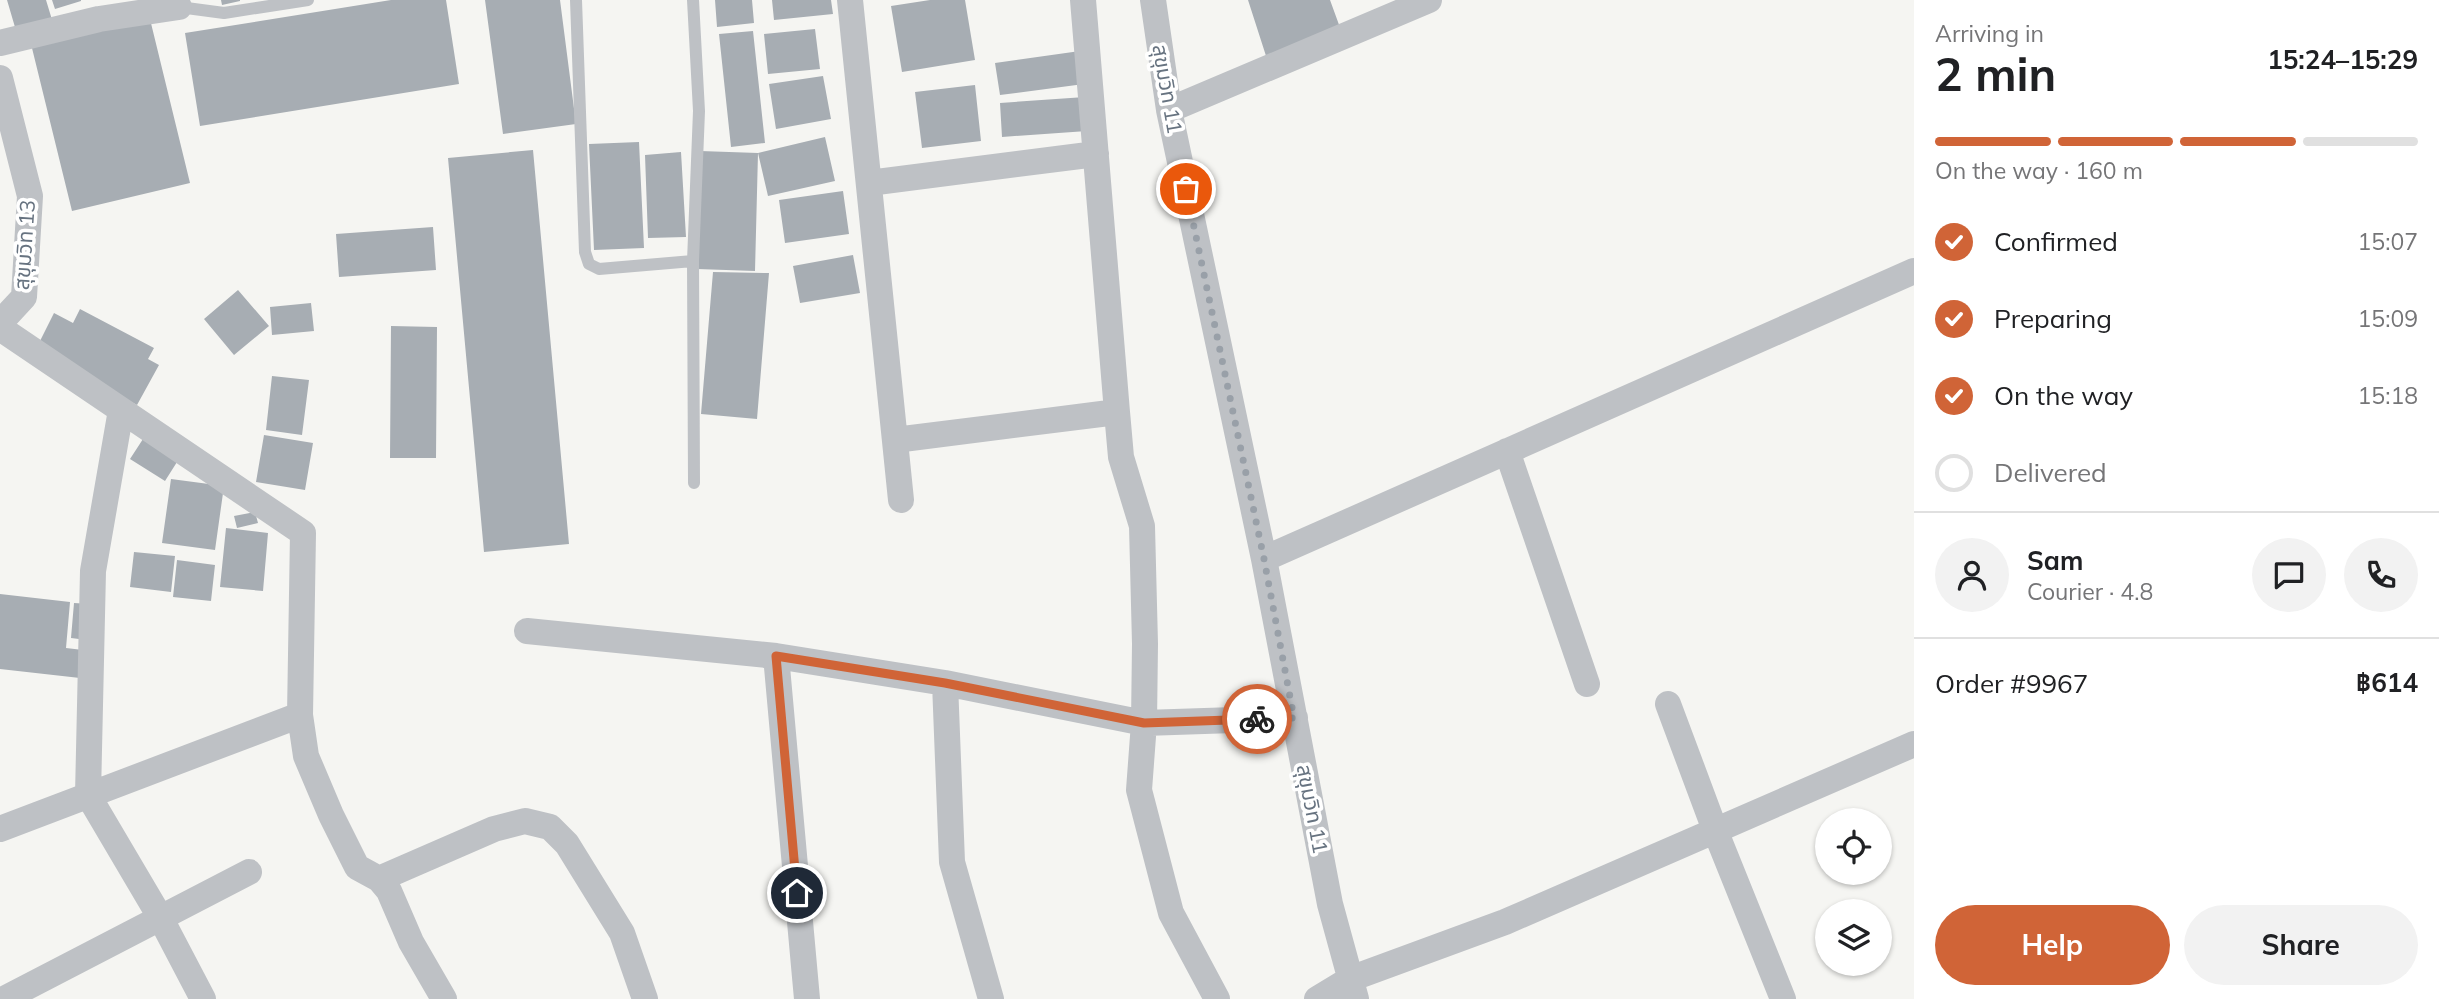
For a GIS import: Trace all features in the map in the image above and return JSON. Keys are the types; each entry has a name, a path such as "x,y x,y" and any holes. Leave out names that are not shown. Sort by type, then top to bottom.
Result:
{"street":[{"path":"850,0 901,500"},
{"path":"1083,0 1121,457 1142,526 1145,644 1144,723 1139,790 1171,913 1217,999"},
{"name":"สุขุมวิท 11","path":"1153,0 1169,110 1264,559 1330,904 1353,989"},
{"path":"1169,110 1429,0"},
{"path":"0,43 99,19 179,4"},
{"name":"สุขุมวิท 13","path":"0,78 30,196 12,297 0,326"},
{"path":"869,183 1096,154"},
{"path":"1264,559 1914,271"},
{"path":"0,326 303,533 300,715 306,756 331,816 357,867 379,879 389,891 411,942 444,999"},
{"path":"121,410 93,570 88,795 160,917 203,999"},
{"path":"895,440 1117,412"},
{"path":"1507,451 1587,684"},
{"path":"527,631 776,656 945,683 1144,723 1294,718"},
{"path":"776,656 807,999"},
{"path":"945,683 952,862 991,999"},
{"path":"1668,704 1783,999"},
{"path":"0,829 300,715"},
{"path":"1317,999 1353,989 1914,744"},
{"path":"379,879 494,829 525,821 550,827 567,844 622,933 645,999"},
{"path":"4,999 249,872"}],"lane":[{"path":"179,4 224,13 308,0"},
{"path":"576,0 585,252 589,264 599,269 694,261"},
{"path":"693,0 699,111 694,261 694,483"}],"building":[{"path":"7,0 46,0 53,23 17,34"},
{"path":"52,0 81,0 81,1 55,9"},
{"path":"221,0 240,0 240,1 222,5"},
{"path":"391,0 446,0 459,84 200,126 185,33"},
{"path":"485,0 560,0 576,124 503,134"},
{"path":"715,0 752,0 754,23 717,27"},
{"path":"772,0 831,0 833,14 774,20"},
{"path":"930,0 965,0 975,60 902,72 891,6"},
{"path":"1248,0 1330,0 1342,33 1267,59"},
{"path":"149,15 190,183 72,211 31,44"},
{"path":"815,29 820,69 768,74 764,34"},
{"path":"753,31 765,143 731,147 719,34"},
{"path":"1080,51 1084,84 1000,95 995,63"},
{"path":"823,76 831,119 776,129 769,84"},
{"path":"975,85 981,141 922,148 915,92"},
{"path":"1085,97 1087,131 1002,137 1000,103"},
{"path":"825,137 835,181 768,196 758,153"},
{"path":"639,142 644,248 594,250 589,144"},
{"path":"533,150 569,544 484,552 448,158"},
{"path":"700,151 758,153 755,271 697,269"},
{"path":"681,152 686,237 648,238 645,155"},
{"path":"843,191 849,234 785,243 779,200"},
{"path":"433,227 436,270 339,277 336,234"},
{"path":"853,255 860,293 800,303 793,266"},
{"path":"713,272 769,273 757,419 701,414"},
{"path":"238,290 269,326 234,355 204,319"},
{"path":"311,303 314,331 272,335 270,307"},
{"path":"80,309 154,348 148,359 159,365 137,405 35,351 54,313 73,323"},
{"path":"391,326 437,327 436,458 390,458"},
{"path":"272,376 309,380 302,435 266,430"},
{"path":"264,435 313,443 305,490 256,482"},
{"path":"143,439 177,462 165,481 130,459"},
{"path":"171,479 224,486 215,550 162,543"},
{"path":"255,512 258,523 237,528 234,516"},
{"path":"226,528 268,533 263,591 220,587"},
{"path":"134,552 175,556 171,592 130,587"},
{"path":"177,560 215,565 211,601 173,597"},
{"path":"0,594 70,602 66,648 83,650 80,678 0,669"},
{"path":"74,603 90,604 87,640 71,638"}],"way so far":[{"path":"1186,189 1264,559 1294,718 1257,719"}],"route":[{"path":"797,893 776,656 945,683 1144,723 1257,719"}]}
